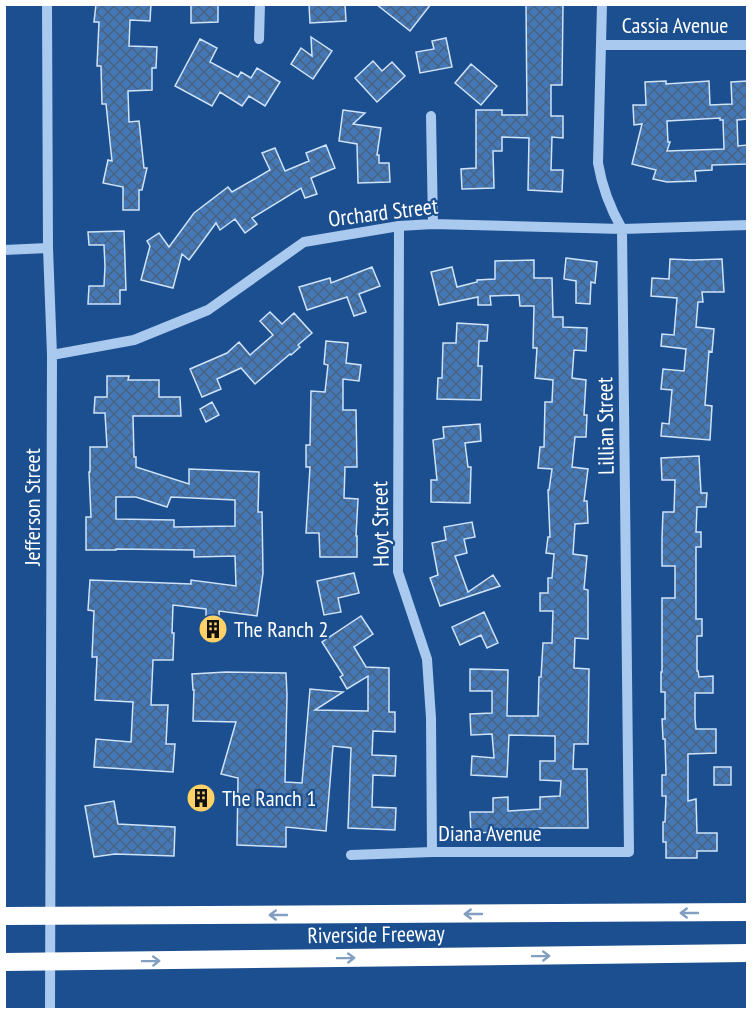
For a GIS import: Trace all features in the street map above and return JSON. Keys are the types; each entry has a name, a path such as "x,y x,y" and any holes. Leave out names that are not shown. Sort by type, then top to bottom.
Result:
{"highway":[{"name":"Riverside Freeway","path":"13,916 747,912"},
{"name":"Riverside Freeway","path":"12,962 747,953"}],"street":[{"name":"Jefferson Street","path":"46,4 48,249 52,355 50,1010"},
{"path":"259,39 260,4"},
{"name":"Lillian Street","path":"602,4 598,164 606,197 622,229 629,852"},
{"name":"Cassia Avenue","path":"602,45 747,45"},
{"path":"431,116 433,224"},
{"name":"Orchard Street","path":"52,355 134,340 208,310 304,242 399,226 433,224 622,229 747,225"},
{"name":"Hoyt Street","path":"399,226 398,572 427,659 431,718 432,852"},
{"path":"4,250 48,249"},
{"name":"Diana Avenue","path":"351,855 432,852 629,852"}],"building":[{"path":"96,4 151,4 150,21 130,20 129,46 157,47 156,68 152,68 152,90 128,91 129,122 139,121 144,168 147,168 142,190 139,190 139,210 123,210 123,187 103,183 108,160 112,161 106,104 102,104 101,66 97,66 99,22 94,22"},
{"path":"191,4 218,4 218,22 191,23"},
{"path":"309,4 345,4 346,21 310,23"},
{"path":"376,4 431,4 410,31"},
{"path":"526,4 563,4 562,85 551,85 551,116 563,116 563,138 552,137 551,170 563,170 562,192 528,190 529,138 502,137 502,151 493,151 494,188 462,189 461,169 476,168 476,110 502,110 502,115 527,115"},
{"path":"311,37 332,51 313,79 291,64 301,48 312,56"},
{"path":"446,38 452,67 420,73 416,52 434,49 432,41"},
{"path":"200,39 217,48 210,62 238,77 241,72 251,78 257,68 280,82 265,106 249,96 242,106 220,92 212,106 175,86"},
{"path":"373,61 382,71 392,62 405,76 377,102 355,78"},
{"path":"471,64 497,86 481,105 455,83"},
{"path":"666,81 666,84 709,81 710,105 732,104 731,82 747,81 747,119 737,120 738,146 747,145 747,164 712,165 712,170 695,171 696,181 667,182 653,179 656,170 632,164 642,124 634,125 633,105 646,105 645,82","holes":["720,118 723,120 724,149 667,151 670,142 668,142 667,121"]},
{"path":"343,110 365,113 353,124 381,128 377,155 379,155 379,163 389,163 390,182 358,183 357,144 339,141"},
{"path":"326,145 335,168 311,178 317,194 305,198 301,188 252,218 257,224 245,233 235,219 220,230 216,223 189,260 182,254 173,288 141,280 150,246 147,241 159,233 169,247 194,213 228,187 232,192 270,170 262,153 275,148 285,171 309,161 306,153"},
{"path":"124,231 126,290 120,290 120,304 88,304 89,286 104,286 105,266 104,245 89,245 88,232"},
{"path":"566,258 597,262 595,283 591,282 590,304 576,303 576,281 564,279"},
{"path":"670,259 722,259 724,292 702,292 703,302 698,302 696,327 714,329 712,352 709,351 705,405 712,406 710,440 661,436 662,423 669,424 672,390 661,389 663,369 684,371 686,349 661,346 662,334 674,335 677,298 651,296 652,278 669,279"},
{"path":"534,260 534,278 552,278 553,317 563,317 563,327 587,328 586,351 574,350 572,378 586,380 584,415 587,415 586,437 575,437 572,467 588,469 584,501 587,501 588,523 575,524 573,554 587,556 584,589 588,590 588,639 575,638 574,668 589,669 588,744 574,744 573,769 587,769 588,828 539,828 539,831 471,833 470,812 493,812 493,798 508,797 508,811 540,809 540,797 560,796 561,781 540,780 540,761 555,761 555,736 509,735 507,777 471,775 472,756 494,758 492,734 471,735 470,714 492,713 492,691 470,691 470,669 508,670 507,716 538,716 543,643 552,643 553,611 540,611 540,593 548,593 548,578 552,578 554,554 546,553 548,537 550,537 548,490 552,469 538,468 540,447 544,447 545,402 552,402 553,380 535,378 537,348 533,348 534,306 520,306 519,295 490,296 491,305 478,305 478,297 439,305 431,272 452,267 457,287 477,282 477,280 495,279 495,261"},
{"path":"372,267 380,286 359,294 366,312 354,316 347,297 307,310 299,287 330,278 331,283"},
{"path":"270,312 282,324 294,313 312,333 298,345 300,347 255,384 241,368 217,379 221,389 202,397 190,369 227,353 239,342 250,355 273,335 260,321"},
{"path":"457,323 488,325 487,341 479,341 478,366 482,366 481,400 437,399 438,378 442,378 443,343 456,343"},
{"path":"326,341 348,343 346,363 361,365 359,381 343,379 343,410 356,410 357,467 345,467 344,498 358,499 357,557 320,557 319,533 306,533 310,467 306,467 306,445 310,445 311,391 325,392 328,365 324,364"},
{"path":"107,376 129,376 128,380 159,380 159,397 180,397 181,416 133,416 136,467 189,484 189,469 259,472 258,512 262,512 263,573 257,616 219,611 220,641 206,641 206,609 173,605 173,660 153,660 151,705 168,705 166,744 175,744 173,772 94,767 96,739 131,742 133,702 95,700 97,657 92,657 94,611 88,610 90,580 191,584 191,580 236,586 235,556 194,557 194,550 86,550 86,517 91,517 90,447 107,447 105,413 94,413 95,397 107,397","holes":["116,497 136,497 167,507 171,497 235,500 235,526 174,527 174,520 116,519"]},
{"path":"212,402 219,415 206,422 200,409"},
{"path":"480,424 481,441 465,443 468,467 471,467 470,503 431,502 431,480 437,480 433,440 444,438 443,427"},
{"path":"699,456 701,493 707,493 706,507 697,507 696,532 701,532 701,547 696,547 696,619 702,619 702,636 697,636 697,671 699,677 713,676 713,693 695,693 695,719 696,729 716,729 716,753 688,754 688,801 696,799 697,833 717,833 717,851 697,851 697,858 666,858 663,822 665,822 666,796 662,796 662,775 666,775 662,719 665,719 665,692 661,692 662,598 675,598 675,566 662,566 662,538 663,512 674,512 675,480 662,480 661,458"},
{"path":"472,522 475,537 464,539 467,553 455,556 468,592 493,575 500,586 440,606 430,578 438,575 432,543 446,540 444,527"},
{"path":"354,573 359,593 338,598 341,612 324,615 317,581"},
{"path":"484,612 498,643 487,648 481,635 460,645 452,627"},
{"path":"361,616 373,634 354,647 366,667 389,668 389,712 395,712 395,732 373,731 372,755 396,756 395,776 373,775 372,807 396,808 395,830 348,828 351,748 333,746 326,831 286,827 286,847 237,845 238,778 221,774 236,722 193,721 192,674 286,673 285,782 302,783 310,689 343,692 315,710 368,711 368,676 347,689 340,677 343,675 322,642"},
{"path":"714,767 731,767 731,785 714,785"},
{"name":"The Ranch 1","path":"194,786 208,786 208,810 195,810"},
{"path":"114,801 118,824 175,827 174,856 115,854 94,857 85,806"}],"place":[{"name":"The Ranch 2","path":"213,629"},
{"name":"The Ranch 1","path":"201,798"}]}
